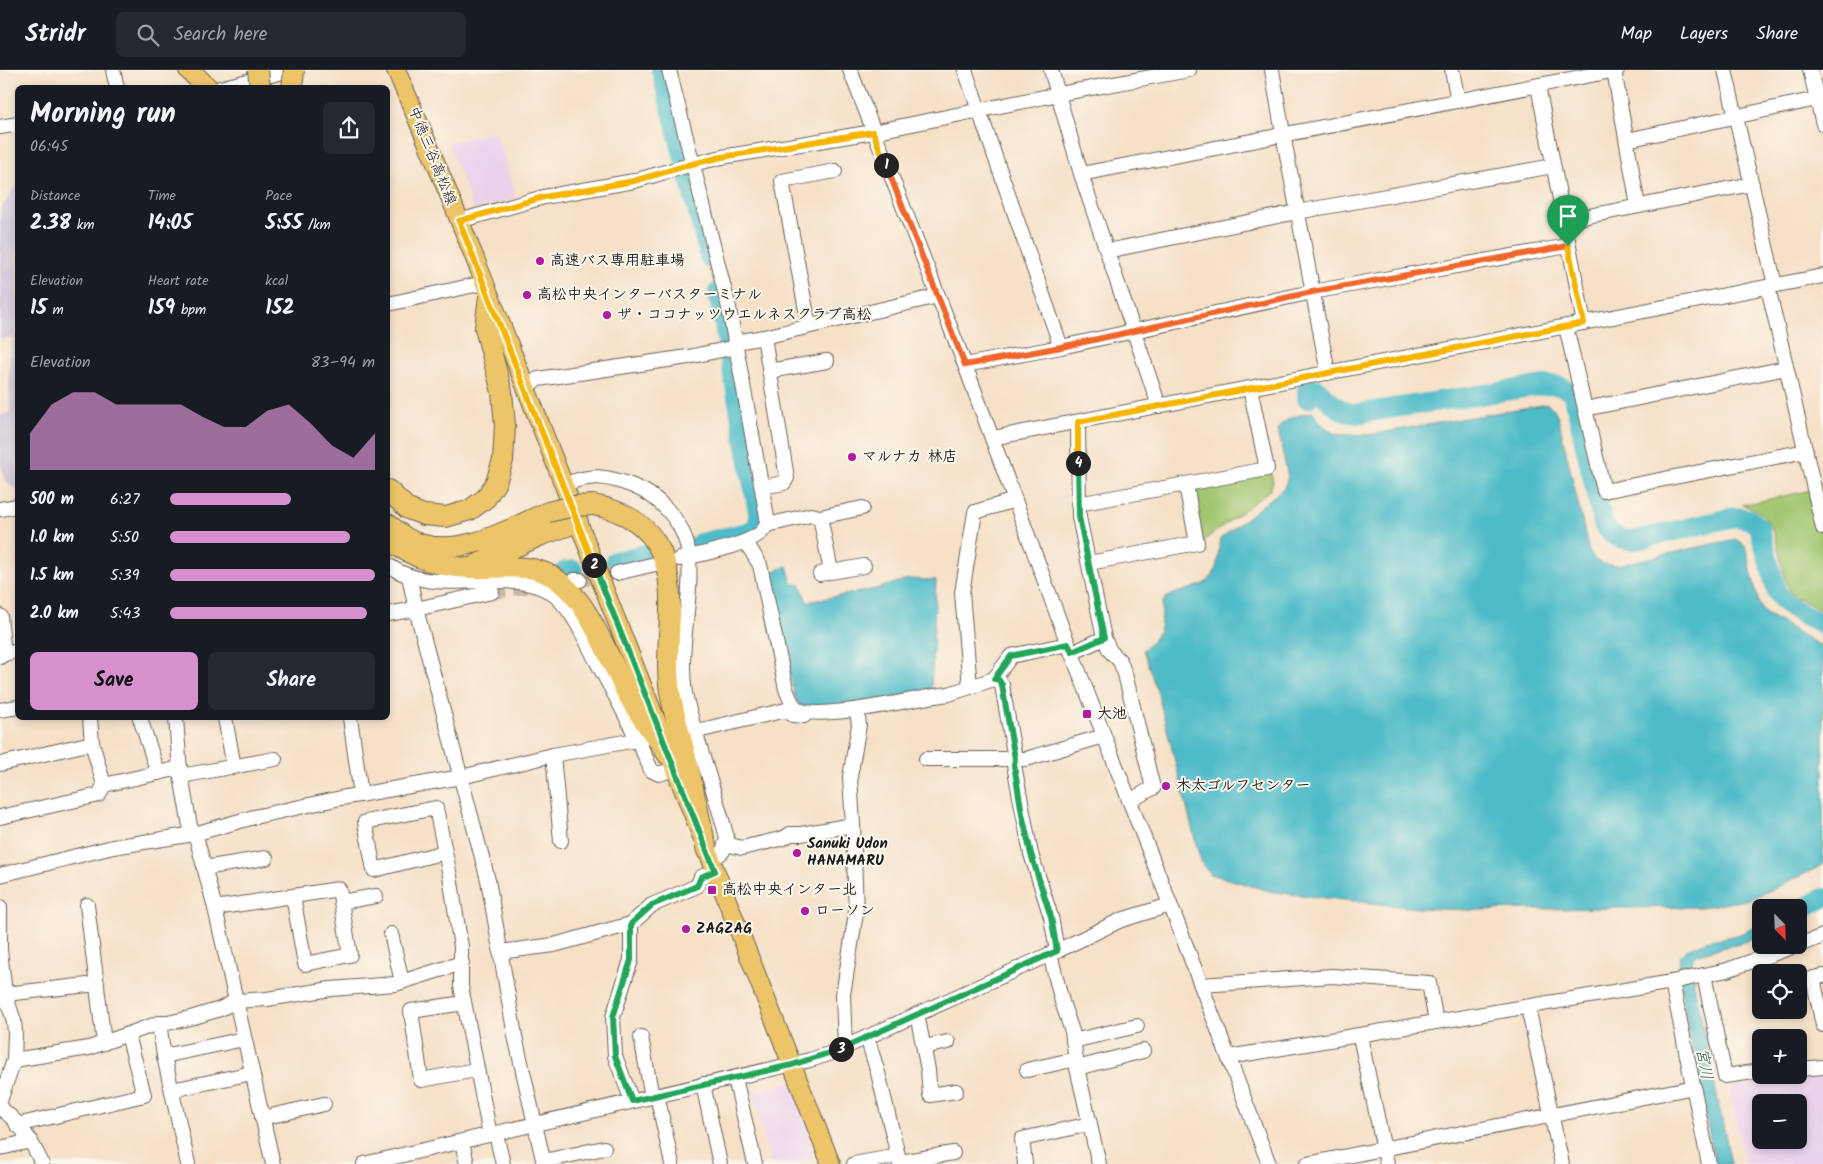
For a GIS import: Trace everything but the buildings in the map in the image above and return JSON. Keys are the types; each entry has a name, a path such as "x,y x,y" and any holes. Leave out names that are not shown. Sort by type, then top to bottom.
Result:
{"highway":[{"path":"189,70 205,85"},
{"path":"258,70 260,85"},
{"path":"268,70 270,85"},
{"path":"293,85 294,70"},
{"path":"390,492 408,509 424,515 446,517 470,510 486,498 496,482 504,460 505,426 502,392 485,328 486,289"},
{"path":"390,526 400,534 419,544 439,548 482,541 548,512 574,506 593,505 610,508 628,516 643,527 654,540 662,554 666,571 670,599 669,683 677,726 711,861"},
{"path":"470,568 539,536 578,522"},
{"path":"390,541 410,554 433,562 470,568 508,567 534,569 553,577 569,590 583,607 628,697 671,762"}],"main road":[{"name":"中徳三谷高松線","path":"396,70 459,221 831,1164"}],"street":[{"path":"113,70 116,85"},
{"path":"232,85 291,70 293,85"},
{"path":"669,70 688,165 729,308 732,346 762,487 767,525"},
{"path":"850,70 993,438 1070,648 1269,1164"},
{"path":"965,70 1061,347"},
{"path":"1051,70 1081,174 1159,406"},
{"path":"459,221 544,197 634,181 688,165 800,143 873,132 1189,70"},
{"path":"1272,70 1328,373"},
{"path":"1452,70 1458,102"},
{"path":"1081,174 1616,70 1638,206"},
{"path":"1725,70 1752,184 1786,368 1821,509 1823,528"},
{"path":"1810,70 1823,124"},
{"path":"1538,86 1584,323"},
{"path":"1627,140 1817,99"},
{"path":"0,127 15,124"},
{"path":"1107,251 1297,212 1553,166"},
{"path":"810,326 782,181 834,171"},
{"path":"1563,221 1752,184"},
{"path":"965,365 1061,347 1312,292 1568,246"},
{"path":"993,438 1823,276"},
{"path":"390,304 486,289"},
{"path":"525,387 538,379 688,357 938,296"},
{"path":"1566,327 1604,491 1806,451"},
{"path":"762,487 784,482 787,478 764,338"},
{"path":"769,371 827,361"},
{"path":"1585,409 1786,368"},
{"path":"1078,504 1267,469 1250,388"},
{"path":"1078,422 1078,504 1088,563 1104,638 1110,650 1120,661 1126,674 1153,788 1129,801"},
{"path":"500,952 554,945 631,924 652,905 697,886 711,861 723,851 727,838 692,732 685,692 683,656 688,580 684,558 686,543 673,517 657,500 639,488 619,480 599,477 580,478 563,485"},
{"path":"1088,563 1197,543 1186,485"},
{"path":"970,687 962,593 975,512 1015,500"},
{"path":"0,509 15,506"},
{"path":"684,558 748,541 758,535 767,525 811,515 820,517 862,508"},
{"path":"820,517 826,573 864,566"},
{"path":"748,541 760,565 790,701 798,709 807,712 857,710 928,696 934,697 994,679 1011,656 1070,648 1104,638"},
{"path":"617,573 654,564"},
{"path":"390,566 409,576 452,582 525,582 550,592 560,601 575,621 640,739 651,770 659,774 671,762"},
{"path":"409,576 456,778 488,880 532,1125 544,1163 604,1148"},
{"path":"390,614 416,610 492,592"},
{"path":"0,616 7,654"},
{"path":"994,679 998,679 1002,685 1015,759 1014,765 1022,814 1031,854 1051,917 1053,953 1062,1002 1072,1031 1076,1063 1099,1164"},
{"path":"0,710 15,708"},
{"path":"692,732 786,710 793,715 814,718 839,711"},
{"path":"845,1047 843,994 856,913 850,777 859,724 857,710"},
{"path":"0,817 99,795 104,785 92,743 90,720"},
{"path":"141,720 158,773"},
{"path":"176,720 181,772 190,826 198,840 215,908 273,1164"},
{"path":"225,720 234,767"},
{"path":"350,720 361,795"},
{"path":"926,759 1015,759 1039,756 1104,736"},
{"path":"0,874 113,847 194,834 254,817 456,778 553,755 640,739"},
{"path":"0,764 92,743"},
{"path":"553,755 562,841"},
{"path":"104,785 158,773 234,767 275,759"},
{"path":"445,852 374,870 365,822 436,808 450,876 462,963 461,986 476,1070 493,1134 504,1164"},
{"path":"726,844 742,848 784,838 790,834 801,834 853,825"},
{"path":"204,868 266,858"},
{"path":"215,908 339,889 350,955 305,964 294,896"},
{"path":"341,902 376,896"},
{"path":"87,905 104,1043"},
{"path":"364,1164 703,1084 792,1065 832,1053 1053,953 1121,920 1170,905"},
{"path":"0,907 1,973 5,994 14,1021 15,1032 14,1060 0,1101"},
{"path":"631,924 631,960 613,1017 615,1056 632,1101"},
{"path":"391,934 402,982"},
{"path":"1808,941 1823,936"},
{"path":"1229,1057 1674,982 1750,963 1774,954"},
{"path":"14,1060 89,1048 159,1023 168,1023 220,1009 236,1000 267,999 331,989 402,982 462,963"},
{"path":"1201,985 1332,976 1429,983 1436,1022"},
{"path":"1702,976 1724,1076 1752,1072"},
{"path":"1823,976 1813,978 1823,1025"},
{"path":"1674,982 1709,1164"},
{"path":"5,994 97,984"},
{"path":"464,1003 411,1012 421,1080 476,1070"},
{"path":"1528,1008 1562,1164"},
{"path":"917,1014 924,1047 930,1095 956,1091"},
{"path":"159,1023 164,1056 188,1164"},
{"path":"1073,1041 1137,1026"},
{"path":"17,1125 144,1096 128,1035"},
{"path":"1360,1036 1388,1164"},
{"path":"641,1037 672,1164"},
{"path":"867,1037 878,1073 899,1161"},
{"path":"164,1056 244,1039"},
{"path":"924,1047 948,1042"},
{"path":"1027,1070 1143,1052"},
{"path":"1807,1068 1823,1067"},
{"path":"172,1090 252,1072"},
{"path":"735,1078 755,1164"},
{"path":"703,1084 720,1164"},
{"path":"1307,1164 1694,1087"},
{"path":"262,1118 324,1104"},
{"path":"0,1108 8,1113 31,1141 42,1164"},
{"path":"1025,1164 1022,1139 1090,1124"},
{"path":"0,1148 31,1141"},
{"path":"462,1142 467,1164"},
{"path":"854,1164 899,1161 953,1153"}],"shaded area":[{"path":"496,132 516,198 474,210 448,143"},
{"path":"15,187 15,488 4,479 0,460 0,416 10,412 9,360 14,337 0,339 0,210"},
{"path":"1823,1072 1823,1164 1745,1164 1730,1092 1733,1087 1752,1083 1807,1084 1807,1074"},
{"path":"798,1079 813,1158 796,1164 771,1164 753,1093"}],"green space":[{"path":"1271,473 1273,482 1270,490 1202,542 1192,493 1195,488"},
{"path":"1812,490 1823,539 1823,612 1790,592 1772,528 1765,518 1755,510 1742,505"}],"water":[{"name":"大池","path":"1547,404 1554,409 1558,417 1589,551 1595,559 1605,564 1618,565 1735,539 1745,545 1759,604 1765,613 1823,647 1823,865 1746,900 1701,907 1468,910 1417,908 1273,892 1210,874 1202,864 1197,848 1158,694 1143,650 1152,642 1159,630 1163,602 1166,598 1209,580 1215,572 1220,539 1284,488 1288,477 1278,430 1288,419 1313,412 1318,421 1333,433 1368,435"},
{"path":"787,566 792,583 801,585 807,602 876,589 908,579 936,580 931,690 846,705 817,707 799,705 795,697 767,574"},
{"name":"宮川","path":"1752,929 1752,938 1693,957 1691,969 1731,1164 1715,1164 1682,995 1679,965 1681,955 1687,949 1706,941 1737,935"}],"waterway":[{"path":"661,70 710,259"},
{"path":"700,543 748,532 756,528 759,518 718,292"},
{"path":"1307,399 1307,390 1317,389 1339,408 1355,414 1544,385 1564,388 1574,397 1603,524 1613,535 1636,540 1735,517 1749,519 1759,527 1777,592 1781,598 1797,611 1823,624"},
{"path":"615,561 646,554"},
{"path":"565,571 574,570"},
{"path":"1808,906 1823,898"}],"tunnel":[{"path":"580,580 617,573"},
{"path":"492,592 533,586"}],"place":[{"name":"高速バス専用駐車場","path":"540,261"},
{"name":"高松中央インターバスターミナル","path":"527,295"},
{"name":"ザ・ココナッツウエルネスクラブ高松","path":"607,315"},
{"name":"マルナカ 林店","path":"852,457"},
{"name":"大池","path":"1087,714"},
{"name":"木太ゴルフセンター","path":"1166,786"},
{"name":"Sanuki Udon HANAMARU","path":"797,853"},
{"name":"高松中央インター北","path":"712,890"},
{"name":"ローソン","path":"805,911"},
{"name":"ZAGZAG","path":"686,929"}],"route":[{"path":"873,132 965,365 1061,347 1312,292 1568,246 1584,323 1078,422 1079,517 1104,638 1072,652 1068,644 1011,656 994,679 998,679 1002,685 1015,759 1014,765 1022,814 1031,854 1051,917 1057,951 832,1053 792,1065 632,1101 615,1056 613,1017 631,960 631,924 652,905 697,886 701,877 715,871 459,221 544,197 634,181 722,157 873,132"}]}
